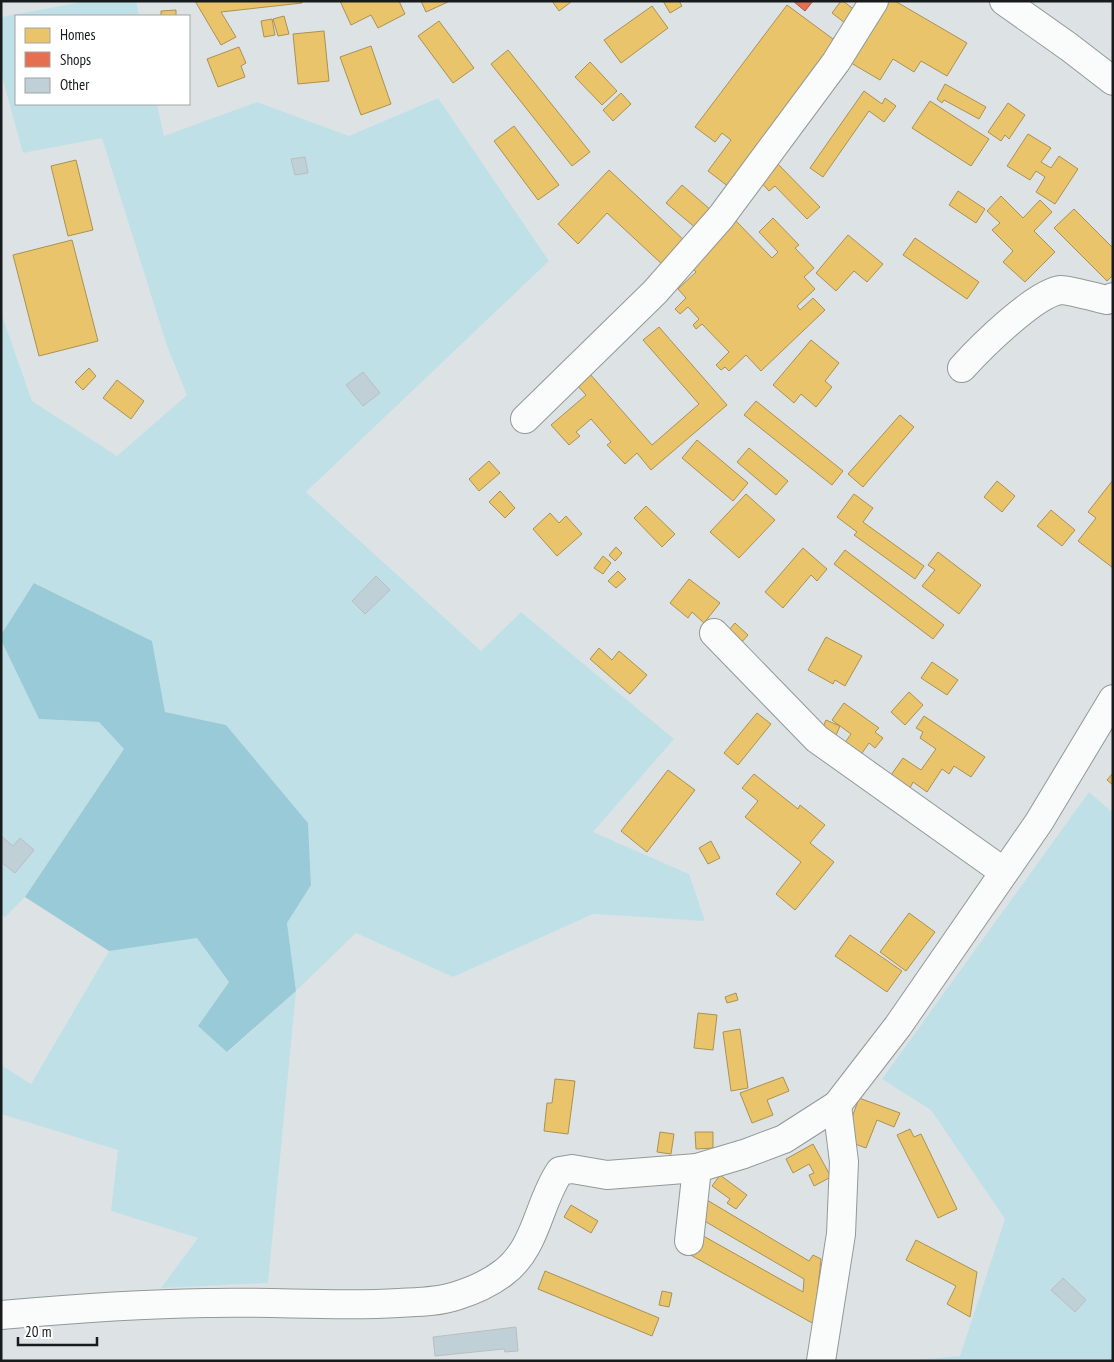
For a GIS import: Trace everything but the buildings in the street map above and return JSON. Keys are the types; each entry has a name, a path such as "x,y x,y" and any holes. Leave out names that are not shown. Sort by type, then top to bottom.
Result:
{"main road":[{"path":"526,419 655,292 721,217 836,62 874,1"},
{"path":"1004,1 1113,81"},
{"path":"962,368 994,334 1042,298 1062,290 1107,300 1113,297"},
{"path":"714,633 818,739 1004,872"},
{"path":"1,1315 86,1308 207,1302 378,1304 436,1301 456,1296 491,1281 504,1272 517,1259 533,1234 550,1190 560,1171 572,1169 608,1174 697,1168 744,1154 784,1139 837,1104 898,1026 1039,822 1113,699"},
{"path":"821,1361 840,1234 844,1162 837,1104"},
{"path":"688,1241 697,1168"}],"shaded area":[{"path":"88,1 136,1 139,15 15,15 15,105 157,105 164,136 257,102 349,136 438,98 549,261 306,492 481,651 521,612 674,739 593,832 689,874 705,921 593,914 453,977 356,933 296,991 287,923 311,885 308,823 226,725 165,712 152,641 35,583 1,635 1,313 32,401 117,456 187,395 167,346 102,138 23,153 1,73 1,17"},
{"path":"34,583 152,641 165,712 226,725 308,823 311,885 287,923 296,991 227,1052 198,1026 229,982 197,938 109,951 25,897 124,749 99,722 39,719 1,640 1,635"},
{"path":"1,640 39,719 99,722 124,749 25,897 5,917 1,914"},
{"path":"1089,792 1113,813 1113,1361 904,1361 960,1356 1005,1219 931,1110 882,1079"},
{"path":"197,938 229,982 198,1026 228,1052 296,991 268,1283 161,1288 198,1238 111,1211 118,1150 1,1114 1,1065 31,1084 109,951"}]}
